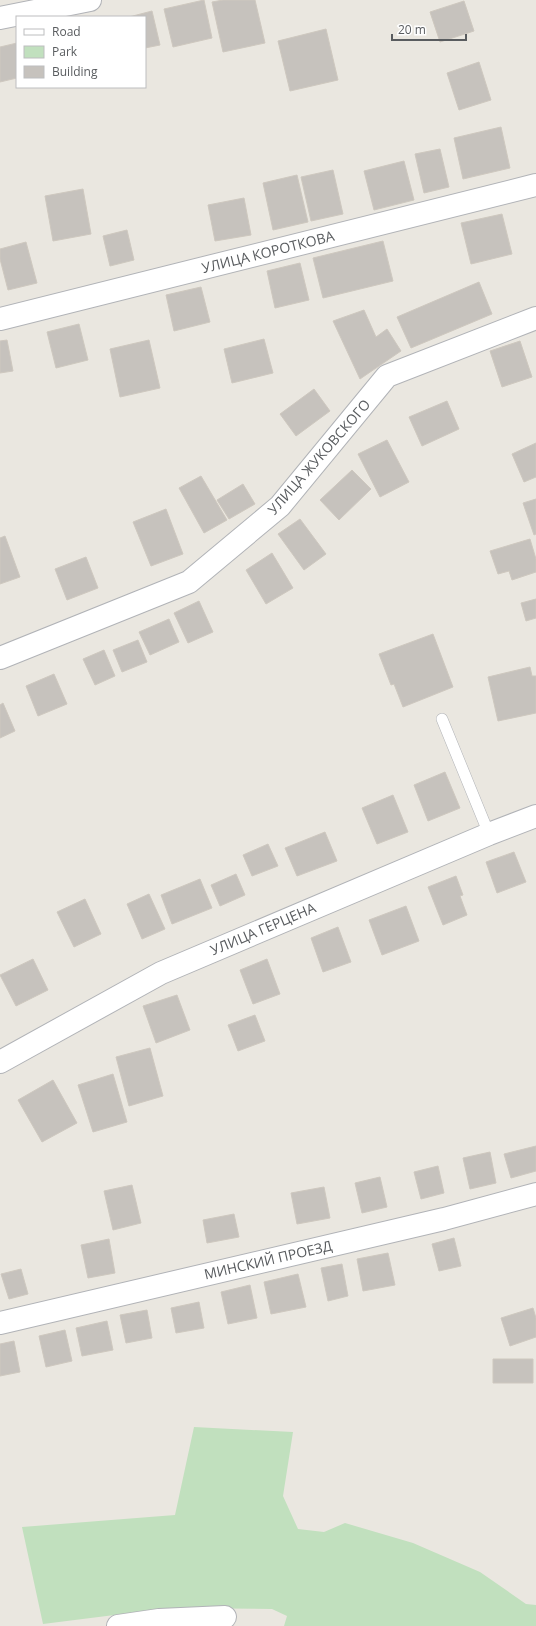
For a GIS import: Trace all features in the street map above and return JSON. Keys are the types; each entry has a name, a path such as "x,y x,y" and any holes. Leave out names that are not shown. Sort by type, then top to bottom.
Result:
{"street":[{"path":"0,18 90,0"},
{"name":"УЛИЦА КОРОТКОВА","path":"0,319 536,185"},
{"name":"УЛИЦА ЖУКОВСКОГО","path":"0,658 189,582 280,506 388,376 536,318"},
{"name":"УЛИЦА ГЕРЦЕНА","path":"0,1062 161,973 489,834 536,816"},
{"name":"МИНСКИЙ ПРОЕЗД","path":"0,1323 444,1219 536,1194"},
{"path":"118,1626 159,1620 225,1617"}],"lane":[{"path":"442,719 489,834"}],"green space":[{"path":"194,1427 293,1432 283,1496 298,1529 324,1532 345,1523 413,1543 480,1572 526,1604 536,1605 536,1626 284,1626 287,1616 272,1609 170,1608 43,1624 22,1527 175,1515"}],"building":[{"path":"204,0 212,38 173,47 164,9"},
{"path":"223,0 255,0 265,43 223,52 212,2"},
{"path":"464,1 474,31 440,42 430,12"},
{"path":"152,11 160,45 146,48 146,16 133,16"},
{"path":"326,29 338,80 290,91 278,41"},
{"path":"16,43 16,78 0,82 0,47"},
{"path":"479,62 491,100 459,110 447,73"},
{"path":"501,127 510,168 463,179 454,138"},
{"path":"440,149 449,187 424,193 415,154"},
{"path":"404,161 414,200 374,210 364,171"},
{"path":"333,170 343,214 311,221 301,177"},
{"path":"297,175 308,222 273,230 263,183"},
{"path":"83,189 91,234 53,241 45,196"},
{"path":"244,198 251,235 215,241 208,205"},
{"path":"502,214 512,254 471,264 461,223"},
{"path":"127,230 134,260 110,266 103,236"},
{"path":"383,241 393,281 323,298 313,258"},
{"path":"26,242 37,283 8,290 0,259 0,249"},
{"path":"300,263 309,300 275,308 267,271"},
{"path":"479,282 492,314 411,348 397,317"},
{"path":"201,287 210,322 174,331 166,295"},
{"path":"364,310 376,337 387,329 401,351 360,379 333,321"},
{"path":"79,324 88,360 56,368 47,332"},
{"path":"264,339 273,373 232,383 224,349"},
{"path":"7,340 13,371 0,373 0,341"},
{"path":"149,340 160,388 120,397 110,349"},
{"path":"520,341 532,377 502,387 490,351"},
{"path":"314,389 330,411 296,436 280,414"},
{"path":"447,401 459,429 422,446 409,417"},
{"path":"387,440 409,482 380,497 358,454"},
{"path":"536,443 536,477 524,482 512,454"},
{"path":"352,470 371,489 339,520 320,500"},
{"path":"201,476 227,520 204,533 179,488"},
{"path":"243,484 255,504 229,519 217,500"},
{"path":"536,499 536,534 534,535 523,503"},
{"path":"166,509 183,554 151,566 133,522"},
{"path":"300,519 326,554 304,570 278,534"},
{"path":"5,536 20,577 0,584 0,538"},
{"path":"530,539 536,559 536,572 512,580 509,571 498,574 490,551"},
{"path":"272,553 293,588 266,604 246,570"},
{"path":"86,557 98,588 67,600 55,569"},
{"path":"536,599 536,618 526,621 521,603"},
{"path":"199,601 213,632 188,643 174,613"},
{"path":"169,619 179,642 150,655 139,632"},
{"path":"433,634 453,687 403,707 394,684 391,685 379,654"},
{"path":"138,640 147,662 122,672 113,650"},
{"path":"104,650 115,676 95,685 83,659"},
{"path":"530,667 532,676 536,676 536,713 498,721 488,677"},
{"path":"54,674 67,704 38,716 26,686"},
{"path":"3,703 15,731 0,738 0,705"},
{"path":"445,772 460,808 428,821 414,785"},
{"path":"393,795 408,832 377,844 362,808"},
{"path":"325,832 337,861 297,876 285,848"},
{"path":"268,844 278,866 252,876 243,855"},
{"path":"514,852 526,882 497,893 486,862"},
{"path":"236,874 245,895 220,906 211,885"},
{"path":"456,876 463,895 460,896 467,915 443,925 428,887"},
{"path":"200,879 212,908 172,924 161,895"},
{"path":"149,894 165,929 142,939 127,904"},
{"path":"85,899 101,934 74,947 57,912"},
{"path":"406,906 419,941 382,955 369,920"},
{"path":"338,927 351,962 323,972 311,938"},
{"path":"33,959 48,990 16,1006 0,975"},
{"path":"267,959 280,994 253,1004 240,970"},
{"path":"177,995 190,1030 156,1043 143,1006"},
{"path":"255,1015 265,1041 238,1051 228,1025"},
{"path":"150,1048 163,1096 129,1106 116,1057"},
{"path":"113,1074 127,1122 93,1132 78,1085"},
{"path":"53,1080 77,1123 42,1142 18,1100"},
{"path":"536,1146 536,1171 511,1178 504,1154"},
{"path":"490,1152 496,1183 470,1189 463,1158"},
{"path":"438,1166 444,1193 421,1199 414,1172"},
{"path":"380,1177 387,1207 362,1213 355,1183"},
{"path":"132,1185 141,1223 113,1230 104,1191"},
{"path":"324,1187 330,1218 297,1224 291,1193"},
{"path":"234,1214 239,1237 207,1243 203,1220"},
{"path":"454,1238 461,1266 439,1271 432,1244"},
{"path":"109,1239 115,1273 88,1278 81,1245"},
{"path":"388,1253 395,1285 363,1291 357,1259"},
{"path":"342,1264 348,1296 328,1301 321,1268"},
{"path":"21,1269 28,1294 9,1299 1,1274"},
{"path":"298,1274 306,1307 271,1314 264,1282"},
{"path":"250,1285 257,1318 228,1324 221,1292"},
{"path":"199,1302 204,1328 176,1333 171,1308"},
{"path":"533,1308 536,1318 536,1337 510,1346 501,1318"},
{"path":"147,1310 152,1338 126,1343 120,1315"},
{"path":"107,1321 113,1350 82,1356 76,1328"},
{"path":"65,1330 72,1361 46,1367 39,1336"},
{"path":"14,1341 20,1372 0,1376 0,1344"},
{"path":"493,1359 533,1359 533,1383 493,1383"}]}
